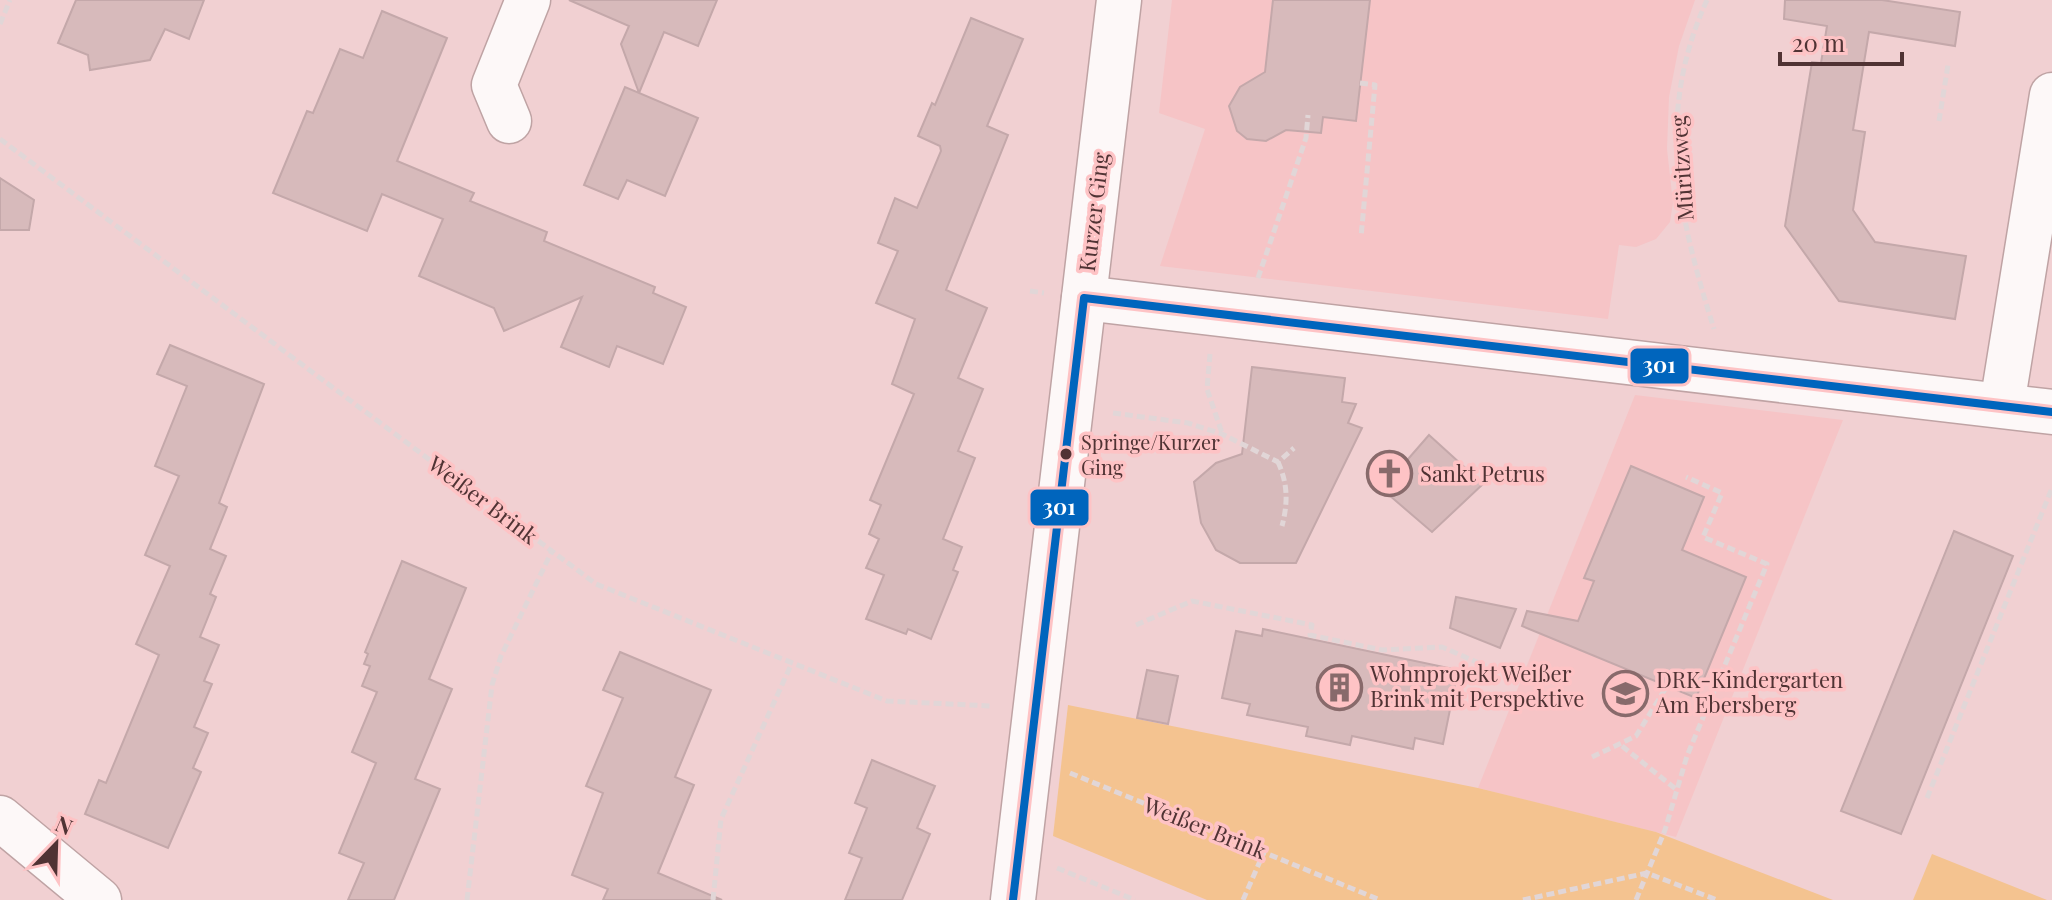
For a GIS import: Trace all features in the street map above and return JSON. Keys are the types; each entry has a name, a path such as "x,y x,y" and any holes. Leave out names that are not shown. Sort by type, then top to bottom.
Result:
{"street":[{"path":"509,121 494,85 528,0"},
{"name":"Kurzer Ging","path":"1013,900 1119,0"},
{"path":"2002,405 2052,95"},
{"path":"1084,298 2052,412"},
{"path":"0,818 99,900"}],"path":[{"path":"0,24 10,0"},
{"name":"Müritzweg","path":"1707,0 1694,27 1678,85 1676,156 1689,249 1717,337"},
{"path":"1939,121 1948,65"},
{"path":"1360,83 1375,85 1361,237"},
{"path":"1257,283 1306,138 1308,115"},
{"name":"Weißer Brink","path":"0,139 596,584 791,665 887,701 1035,708"},
{"path":"1210,351 1207,389 1222,434"},
{"path":"1098,411 1188,423 1222,434 1278,462 1287,487 1287,507 1282,526"},
{"path":"1278,462 1294,448"},
{"path":"1636,900 1687,756 1767,564 1703,537 1722,493 1686,477"},
{"path":"1927,798 2052,488"},
{"path":"467,900 492,685 501,656 552,551"},
{"path":"1136,625 1192,601 1312,625 1310,635 1382,650 1442,647 1486,666"},
{"path":"713,900 721,819 791,665"},
{"path":"1592,757 1622,746 1636,736 1651,718 1667,686"},
{"path":"1622,746 1677,790"},
{"name":"Weißer Brink","path":"1029,756 1380,900"},
{"path":"1243,900 1264,852"},
{"path":"1045,863 1135,900"},
{"path":"1523,900 1647,873 1717,900"}],"shaded area":[{"path":"1172,0 1695,0 1679,46 1669,97 1667,149 1673,203 1670,222 1656,239 1636,247 1619,245 1608,319 1160,266 1205,129 1159,113"},
{"name":"DRK-Kindergarten Am Ebersberg","path":"1635,395 1843,420 1676,837 1478,788"},
{"path":"1068,705 1478,788 1656,832 1833,900 1207,900 1053,836"},
{"path":"1932,854 2047,900 1913,900"}],"building":[{"path":"76,0 204,0 189,39 165,29 150,60 90,70 88,55 58,43"},
{"path":"569,0 717,0 698,46 664,32 639,93 621,44 629,26"},
{"path":"1273,0 1370,0 1356,121 1323,117 1321,133 1286,130 1266,141 1247,139 1237,131 1229,106 1240,87 1265,72"},
{"path":"1785,0 1882,0 1960,12 1955,46 1869,32 1853,130 1865,132 1853,210 1875,242 1966,256 1955,319 1839,301 1785,226 1812,62 1821,63 1827,26 1784,19"},
{"path":"382,11 447,38 397,161 474,193 470,201 547,232 544,241 655,287 653,293 686,307 663,364 617,346 609,367 561,347 582,297 504,331 494,308 419,276 443,219 382,194 367,231 273,193 307,111 313,113 340,49 363,58"},
{"path":"971,18 1023,39 987,126 1008,135 946,290 987,308 958,378 983,389 958,451 975,458 943,539 962,547 953,570 958,572 931,639 908,629 906,634 866,619 884,575 866,568 879,539 869,534 881,505 870,500 914,394 892,384 915,319 876,303 898,251 878,243 895,198 917,208 941,151 940,146 918,136 932,103 935,105"},
{"path":"625,87 698,118 665,196 627,180 618,199 584,185"},
{"path":"0,178 34,200 29,230 0,230"},
{"path":"170,345 264,384 219,503 227,507 210,549 226,556 210,594 216,597 200,637 219,645 204,681 212,684 194,727 208,733 193,768 201,772 168,848 85,814 99,780 106,783 159,655 136,644 170,566 145,555 179,476 155,466 187,386 157,374"},
{"name":"Sankt Petrus","path":"1252,367 1345,378 1342,402 1356,404 1348,423 1362,428 1296,563 1240,563 1216,550 1201,523 1194,482 1216,463 1242,454"},
{"path":"1429,435 1483,484 1432,532 1382,489"},
{"path":"1631,466 1704,497 1682,550 1746,577 1696,698 1522,626 1527,611 1578,621 1594,581 1584,578"},
{"path":"1954,531 2013,556 1901,834 1841,811"},
{"path":"402,561 466,588 429,679 452,689 415,779 440,789 394,900 348,900 364,863 339,853 376,763 352,752 377,692 362,686 370,666 364,664 368,654 365,652"},
{"path":"1456,597 1516,609 1500,648 1450,628"},
{"name":"Wohnprojekt Weißer Brink mit Perspektive","path":"1263,629 1458,670 1443,744 1415,738 1413,749 1352,736 1350,745 1306,736 1308,727 1247,715 1250,704 1222,698 1236,631 1262,636"},
{"path":"620,652 711,690 675,777 694,785 658,873 722,900 603,900 608,889 572,875 603,793 586,786 623,698 603,690"},
{"path":"1147,670 1178,676 1168,724 1137,718"},
{"path":"872,760 935,786 917,828 930,834 902,900 845,900 862,858 849,853 867,808 855,803"}],"transit line":[{"name":"301","path":"1013,900 1084,298 2052,412"}],"place":[{"name":"Springe/Kurzer Ging","path":"1066,454"},
{"name":"Sankt Petrus","path":"1389,474"},
{"name":"Wohnprojekt Weißer Brink mit Perspektive","path":"1339,687"},
{"name":"DRK-Kindergarten Am Ebersberg","path":"1625,693"}]}
